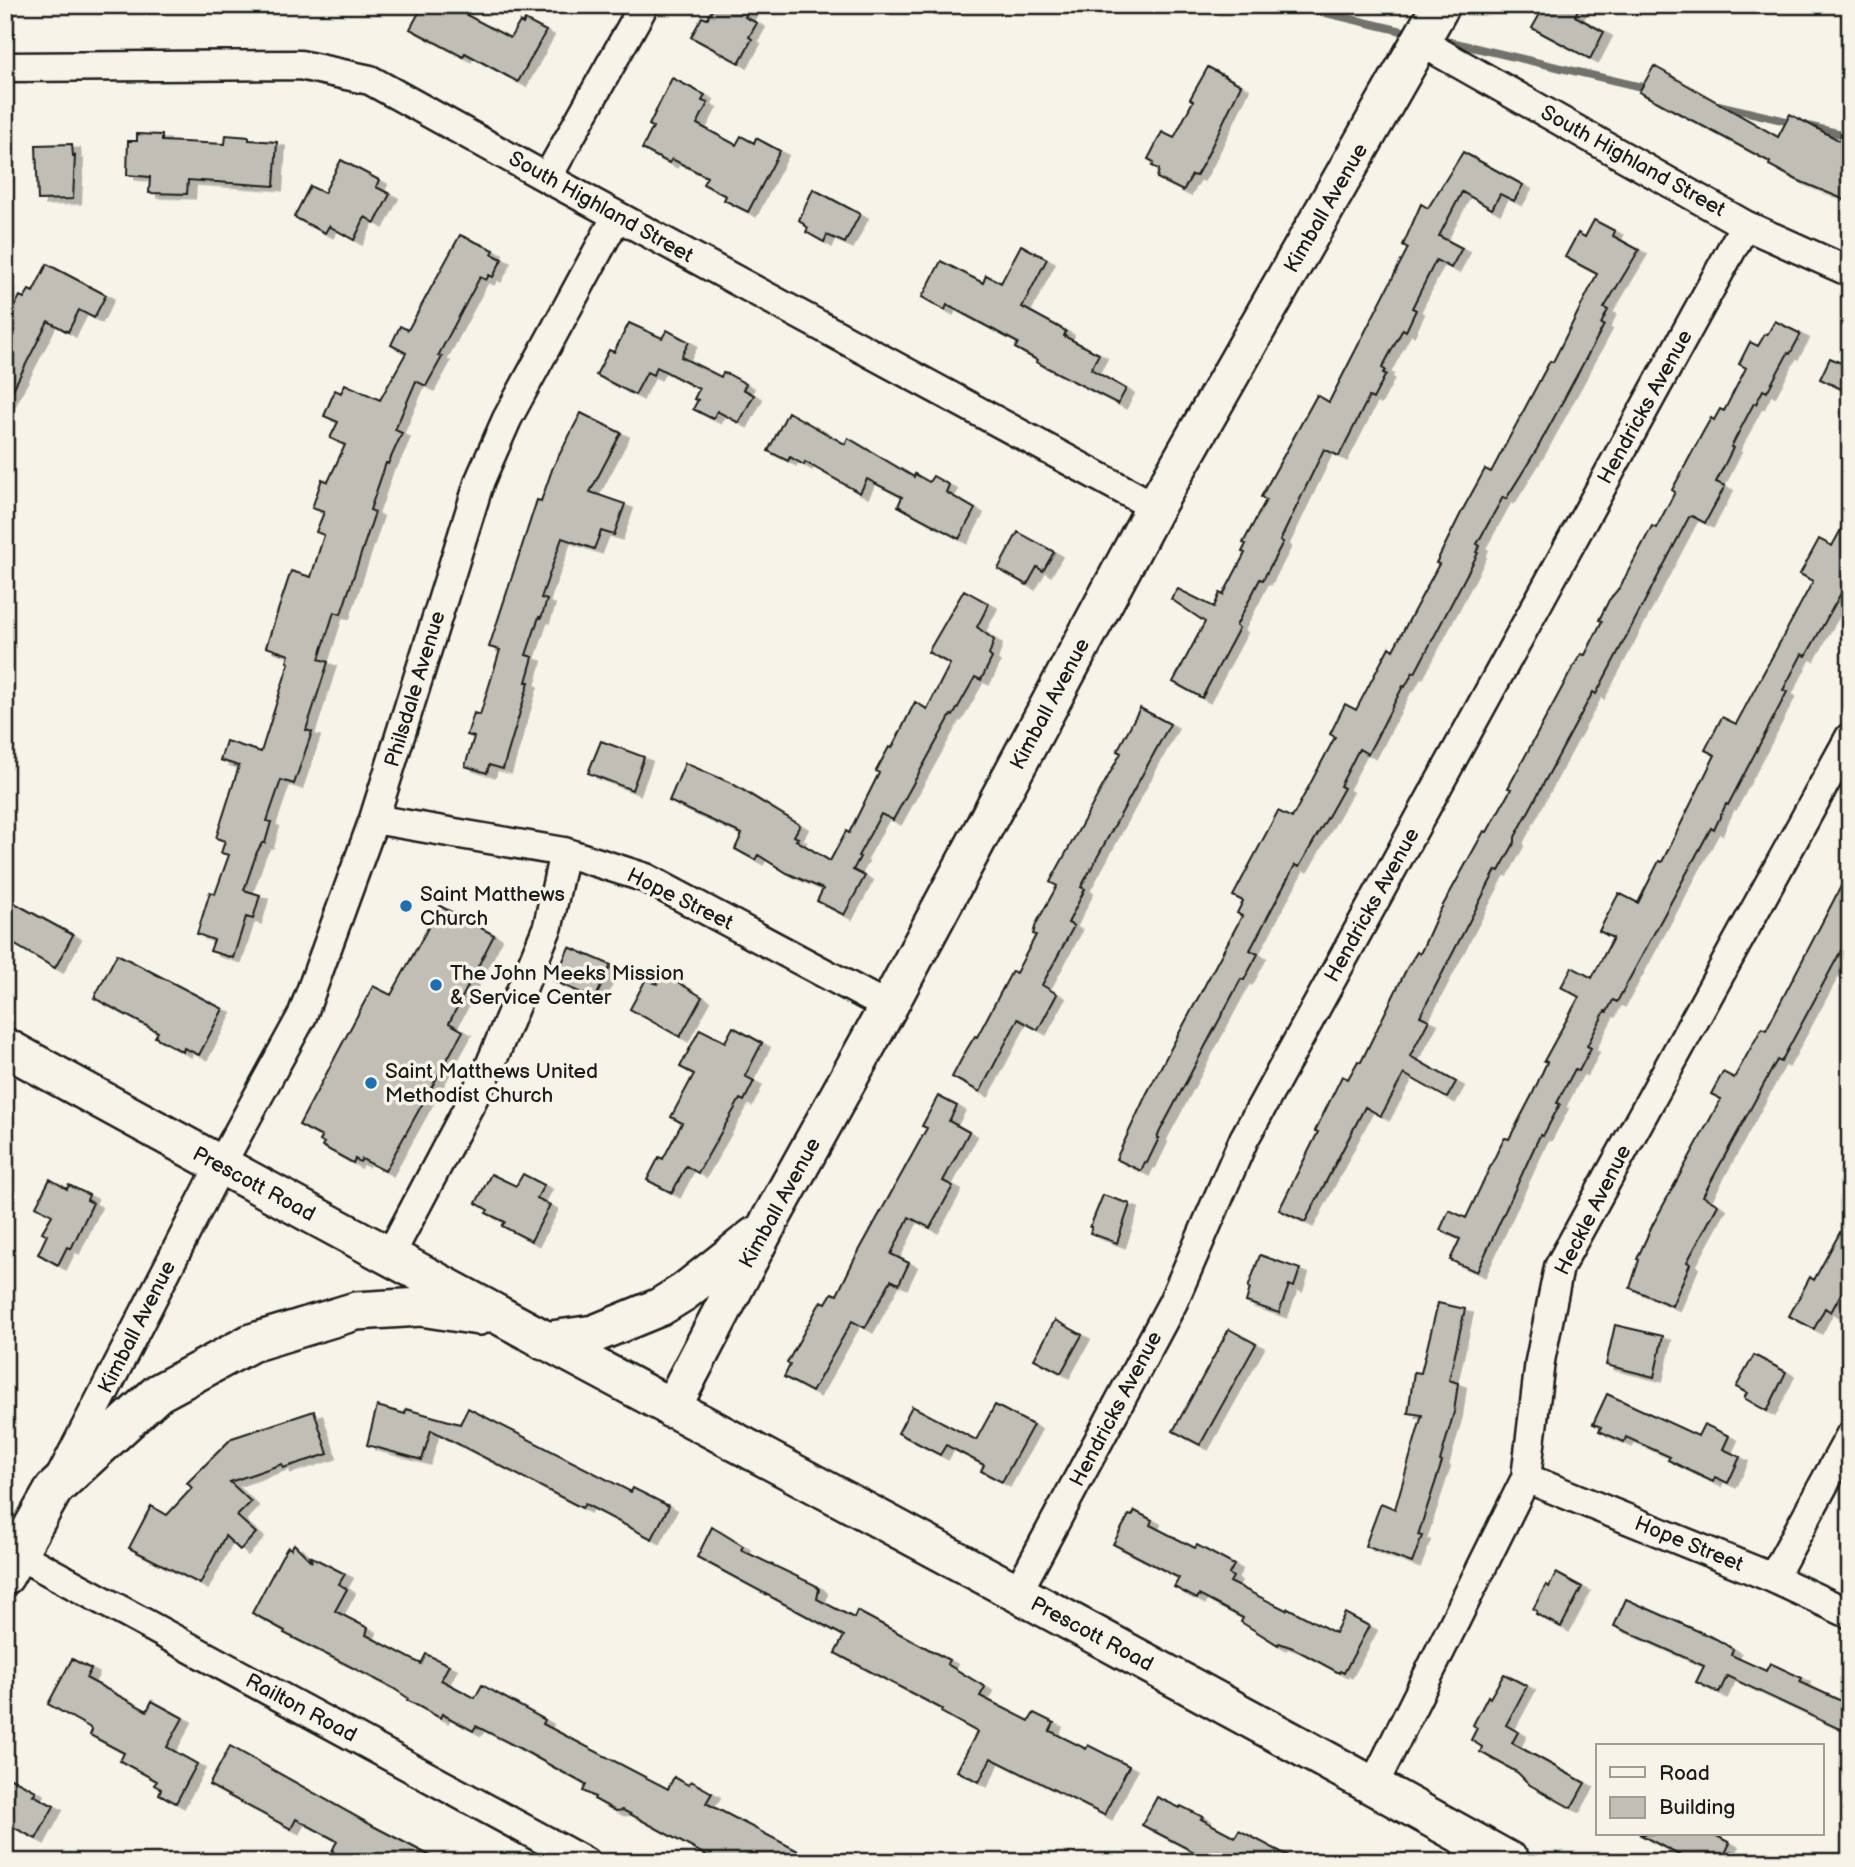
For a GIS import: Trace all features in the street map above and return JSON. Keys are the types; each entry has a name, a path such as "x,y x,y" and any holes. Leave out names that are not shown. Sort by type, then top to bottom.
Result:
{"main road":[{"name":"Kimball Avenue","path":"671,1409 765,1229 888,1007 1155,507 1441,5"},
{"name":"Prescott Road","path":"5,1047 220,1166 1017,1593 1511,1862"},
{"path":"544,1341 594,1334 660,1307 684,1292 765,1229"},
{"name":"Kimball Avenue","path":"11,1565 54,1489 158,1393 251,1343 356,1311 422,1307 504,1319"}],"street":[{"path":"547,178 643,5"},
{"name":"South Highland Street","path":"1421,42 1745,225 1850,272"},
{"name":"South Highland Street","path":"5,67 300,65 370,80 1155,507"},
{"name":"Philsdale Avenue","path":"220,1166 302,1016 374,819 480,480 507,419 617,216"},
{"name":"Hendricks Avenue","path":"1017,1593 1173,1302 1244,1139 1745,225"},
{"name":"Heckle Avenue","path":"1373,1786 1526,1478 1540,1361 1559,1267 1850,737"},
{"name":"Hope Street","path":"374,819 564,852 646,878 888,1007"},
{"path":"389,1257 489,1068 548,926 564,852"},
{"name":"Kimball Avenue","path":"54,1489 220,1166"},
{"path":"1773,1578 1850,1436"},
{"name":"Hope Street","path":"1526,1478 1773,1578 1850,1614"},
{"name":"Railton Road","path":"11,1565 585,1862"}],"building":[{"path":"423,5 448,5 510,38 520,22 523,24 525,20 546,31 518,82 465,53 463,57 410,29"},
{"path":"715,5 752,5 745,17 757,23 739,63 691,37 702,17 707,19"},
{"path":"1545,5 1580,5 1575,16 1604,32 1590,59 1532,28"},
{"path":"1654,66 1778,137 1790,114 1850,146 1850,202 1797,180 1769,165 1770,162 1639,92"},
{"path":"1208,67 1241,85 1205,160 1183,191 1157,178 1159,169 1152,166 1154,162 1148,159 1162,132 1174,138 1193,101 1190,99"},
{"path":"672,78 705,95 702,101 708,103 697,124 736,145 741,136 754,143 756,138 780,151 748,212 724,200 726,196 703,184 707,177 672,159 669,163 642,149 653,127 649,125"},
{"path":"137,134 162,135 162,141 225,144 226,135 277,142 274,186 188,180 187,194 149,193 150,177 127,175 128,141 137,141"},
{"path":"72,144 73,156 75,155 73,199 38,200 36,145"},
{"path":"1463,152 1523,185 1514,201 1500,194 1492,209 1462,192 1439,236 1462,248 1451,268 1436,260 1412,308 1416,310 1406,331 1403,329 1382,368 1386,374 1373,399 1369,397 1339,456 1324,449 1280,541 1283,542 1263,580 1260,579 1236,626 1239,628 1202,698 1173,682 1205,622 1171,599 1178,589 1214,607 1220,593 1223,595 1245,553 1242,552 1246,544 1243,543 1266,500 1261,497 1317,395 1329,402 1408,248 1403,245 1421,204 1428,208"},
{"path":"341,160 379,180 376,187 390,194 375,223 365,217 354,240 329,226 325,233 294,217 310,186 324,193"},
{"path":"813,189 860,214 845,243 827,235 824,242 806,232 808,228 799,220"},
{"path":"1594,220 1615,231 1613,236 1639,250 1604,308 1608,310 1601,324 1604,325 1537,449 1506,499 1503,497 1477,544 1480,546 1476,552 1478,553 1415,673 1413,672 1405,687 1403,686 1368,754 1359,749 1340,786 1344,788 1299,867 1295,865 1250,950 1258,954 1244,980 1241,979 1160,1131 1147,1163 1145,1162 1141,1171 1116,1159 1147,1093 1242,916 1237,913 1243,901 1233,896 1278,811 1292,818 1335,737 1330,734 1345,704 1356,710 1389,647 1393,650 1485,469 1491,472 1550,361 1553,362 1597,274 1565,257 1578,233 1585,237"},
{"path":"460,235 494,250 492,254 502,259 493,277 489,275 486,280 480,277 438,356 442,357 426,386 416,381 395,430 402,433 388,464 386,463 370,510 375,512 341,614 334,612 319,659 328,662 306,730 312,732 294,784 281,780 267,821 271,822 265,843 262,843 257,852 244,890 260,895 253,919 246,917 233,958 210,951 214,940 197,934 210,892 215,894 229,855 221,853 225,841 216,838 239,766 220,760 226,741 261,752 289,663 289,655 266,647 291,571 311,577 324,535 316,532 324,512 312,508 322,479 328,482 345,445 330,438 338,422 324,416 335,390 341,393 345,384 380,400 406,353 391,345 400,326 408,330"},
{"path":"1021,245 1047,259 1022,307 1066,331 1064,336 1099,354 1091,369 1126,389 1118,404 1036,362 1037,360 1015,348 1018,343 947,305 945,310 922,297 941,261 983,283 986,275 1001,283"},
{"path":"47,264 106,295 94,318 79,310 68,332 48,321 5,405 5,324 20,296 24,298 29,290 33,292"},
{"path":"1775,321 1801,334 1767,392 1763,390 1756,404 1754,403 1731,447 1733,448 1716,482 1725,486 1705,523 1689,517 1596,694 1593,692 1515,837 1515,842 1499,871 1496,870 1420,1016 1429,1020 1410,1056 1456,1082 1447,1098 1404,1074 1381,1116 1365,1107 1305,1222 1279,1210 1318,1132 1315,1131 1342,1076 1348,1079 1358,1061 1361,1062 1407,968 1417,952 1420,954 1437,916 1484,831 1487,832 1511,789 1508,788 1572,669 1581,654 1585,655 1609,600 1620,587 1652,526 1656,528 1675,492 1672,490 1711,418 1714,420 1720,409 1724,411 1746,368 1739,364 1750,342 1758,346"},
{"path":"629,323 662,338 667,330 689,342 681,357 721,377 723,373 728,374 746,384 743,389 754,395 739,423 717,411 713,419 693,409 698,400 694,399 699,389 657,367 653,375 647,372 635,395 596,375 609,350 614,352"},
{"path":"1830,358 1850,367 1850,393 1820,379"},
{"path":"788,412 845,444 848,438 914,477 915,474 929,482 933,476 949,485 946,492 975,509 959,539 898,506 902,497 867,479 860,493 805,462 804,465 790,457 788,461 768,451"},
{"path":"581,413 621,433 590,492 625,504 614,535 601,531 594,549 562,538 541,598 547,600 526,655 533,657 526,682 529,682 503,769 489,765 487,773 465,766 474,737 467,735 474,713 480,715 500,650 489,647 537,500 541,501 553,467"},
{"path":"1850,513 1850,577 1806,656 1802,654 1783,690 1787,692 1728,805 1726,804 1714,830 1711,828 1617,1002 1613,1000 1607,1012 1605,1011 1587,1046 1591,1048 1579,1071 1575,1069 1557,1103 1560,1104 1543,1136 1540,1135 1477,1272 1450,1260 1460,1239 1440,1230 1449,1210 1466,1218 1502,1142 1505,1138 1509,1139 1532,1095 1547,1062 1544,1061 1579,997 1561,987 1572,967 1592,978 1613,938 1599,931 1619,893 1638,903 1659,861 1662,862 1715,755 1705,750 1722,717 1736,724 1813,581 1800,574 1819,539 1832,546"},
{"path":"1018,532 1054,552 1043,571 1037,567 1027,585 998,569"},
{"path":"964,590 989,604 977,627 994,640 989,655 992,658 981,680 975,677 953,716 951,715 893,820 881,814 858,856 860,857 853,870 865,876 844,915 817,901 823,889 787,873 758,855 755,860 735,849 742,834 669,801 685,763 731,783 800,825 794,836 798,838 796,840 830,861 846,831 849,833 879,773 876,771 889,747 892,748 915,702 927,709 950,664 928,652"},
{"path":"1140,708 1170,724 1081,887 1085,889 1068,923 1074,926 1042,985 1057,994 1038,1030 1018,1019 980,1092 952,1077 1012,971 1016,973 1036,935 1033,934 1036,924 1057,886 1050,882 1121,753 1117,751"},
{"path":"601,741 644,757 632,790 588,773"},
{"path":"1850,869 1850,950 1843,947 1781,1062 1777,1060 1703,1196 1718,1205 1687,1262 1690,1264 1672,1306 1630,1288 1639,1260 1637,1259 1652,1226 1721,1099 1711,1094 1723,1072 1734,1078 1762,1028 1766,1030"},
{"path":"5,898 73,935 55,968 5,939"},
{"path":"440,906 494,935 449,1023 463,1031 385,1171 362,1159 360,1162 355,1159 353,1163 322,1146 322,1137 299,1125 373,986 391,995"},
{"path":"569,947 611,965 595,999 554,981"},
{"path":"117,954 223,1009 199,1055 184,1048 183,1052 155,1037 158,1032 94,998"},
{"path":"663,973 702,997 680,1037 630,1009 646,979 657,984"},
{"path":"733,1027 762,1043 745,1076 754,1081 744,1101 740,1099 698,1173 686,1166 672,1193 647,1180 659,1157 663,1159 682,1123 671,1117 694,1074 680,1067 700,1029 725,1042"},
{"path":"938,1096 957,1106 949,1121 969,1132 943,1181 953,1186 930,1228 909,1217 891,1254 909,1263 899,1284 891,1280 865,1328 852,1321 812,1392 784,1377 790,1365 787,1363 821,1301 826,1303 832,1293 837,1295 927,1128 922,1126"},
{"path":"491,1174 516,1186 523,1174 544,1185 537,1198 550,1205 531,1241 502,1226 505,1222 486,1213 488,1210 476,1203"},
{"path":"50,1179 67,1189 69,1185 89,1195 87,1200 93,1203 71,1249 67,1247 58,1265 38,1254 47,1235 42,1232 52,1215 36,1206"},
{"path":"1103,1195 1130,1204 1117,1243 1090,1233"},
{"path":"1850,1214 1850,1277 1831,1312 1825,1308 1814,1329 1789,1316 1810,1277 1814,1280"},
{"path":"1260,1255 1300,1269 1294,1287 1289,1285 1279,1313 1246,1302"},
{"path":"1438,1303 1465,1309 1449,1380 1458,1383 1454,1412 1440,1461 1442,1462 1418,1535 1422,1536 1412,1563 1365,1546 1381,1503 1395,1509 1422,1415 1408,1413 1414,1372 1421,1373"},
{"path":"1055,1320 1082,1335 1061,1373 1034,1359"},
{"path":"1615,1325 1663,1336 1654,1377 1606,1365"},
{"path":"1229,1329 1256,1344 1200,1445 1173,1431"},
{"path":"1754,1355 1786,1372 1767,1411 1744,1398 1747,1393 1736,1387"},
{"path":"1607,1394 1698,1436 1704,1424 1729,1436 1723,1449 1740,1457 1728,1483 1715,1477 1713,1482 1668,1460 1670,1457 1626,1437 1624,1442 1599,1431 1601,1427 1593,1424"},
{"path":"995,1405 1033,1425 1002,1482 981,1471 984,1465 946,1445 940,1455 898,1433 912,1406 976,1440"},
{"path":"377,1406 405,1414 406,1409 460,1424 468,1408 631,1492 633,1488 669,1506 652,1539 585,1504 582,1508 431,1430 422,1460 367,1445"},
{"path":"314,1411 328,1454 283,1468 282,1464 230,1482 251,1502 237,1516 256,1533 240,1550 225,1536 200,1584 129,1548 151,1506 167,1515 192,1488 187,1483 232,1438"},
{"path":"1135,1511 1152,1520 1150,1525 1195,1548 1197,1545 1234,1565 1229,1574 1233,1577 1230,1582 1286,1610 1288,1608 1335,1633 1345,1613 1369,1626 1344,1673 1339,1673 1293,1648 1279,1643 1278,1645 1241,1622 1243,1618 1199,1595 1197,1599 1174,1587 1179,1578 1113,1544 1129,1515 1132,1516"},
{"path":"712,1527 743,1546 741,1550 815,1585 819,1589 817,1599 854,1618 857,1611 949,1660 947,1664 985,1687 980,1696 1029,1721 1034,1713 1054,1723 1050,1731 1086,1749 1088,1745 1129,1766 1104,1815 991,1758 979,1782 957,1771 977,1732 941,1712 942,1709 835,1653 844,1636 697,1557"},
{"path":"294,1544 312,1562 310,1556 345,1574 339,1584 347,1589 335,1611 368,1628 366,1635 421,1664 426,1654 449,1665 441,1680 475,1698 482,1685 545,1720 543,1724 668,1789 674,1777 688,1785 691,1781 712,1793 706,1803 819,1862 718,1862 623,1810 616,1811 594,1799 595,1797 583,1791 586,1785 519,1748 476,1726 473,1731 442,1714 440,1718 407,1700 408,1698 393,1688 284,1633 285,1631 252,1613 281,1558 288,1547 291,1549"},
{"path":"1556,1573 1582,1587 1561,1627 1536,1614 1537,1611 1533,1609"},
{"path":"1626,1599 1716,1639 1733,1649 1731,1655 1766,1671 1770,1663 1802,1678 1800,1682 1850,1705 1850,1734 1727,1676 1719,1693 1696,1682 1704,1666 1614,1626"},
{"path":"72,1659 91,1669 86,1678 147,1711 152,1701 183,1718 167,1747 197,1764 176,1803 159,1794 161,1789 154,1785 157,1781 120,1761 124,1753 90,1735 92,1730 89,1727 48,1704"},
{"path":"1504,1674 1527,1686 1506,1725 1518,1732 1512,1743 1585,1783 1571,1808 1530,1785 1517,1772 1480,1752 1482,1747 1471,1740 1477,1728 1473,1725 1488,1696 1490,1698"},
{"path":"230,1746 442,1862 332,1862 336,1854 332,1851 337,1841 296,1819 291,1829 209,1785"},
{"path":"5,1775 36,1791 33,1795 54,1806 36,1839 5,1823"},
{"path":"1157,1797 1203,1817 1201,1819 1235,1837 1239,1830 1300,1862 1213,1862 1142,1825"},
{"path":"1643,1836 1717,1836 1730,1843 1721,1862 1692,1862"}],"waterway":[{"path":"1292,5 1415,34"},
{"path":"1442,40 1650,89"},
{"path":"1718,105 1850,136"}],"place":[{"name":"Saint Matthews Church","path":"406,906"},
{"name":"The John Meeks Mission & Service Center","path":"436,985"},
{"name":"Saint Matthews United Methodist Church","path":"371,1083"}]}
